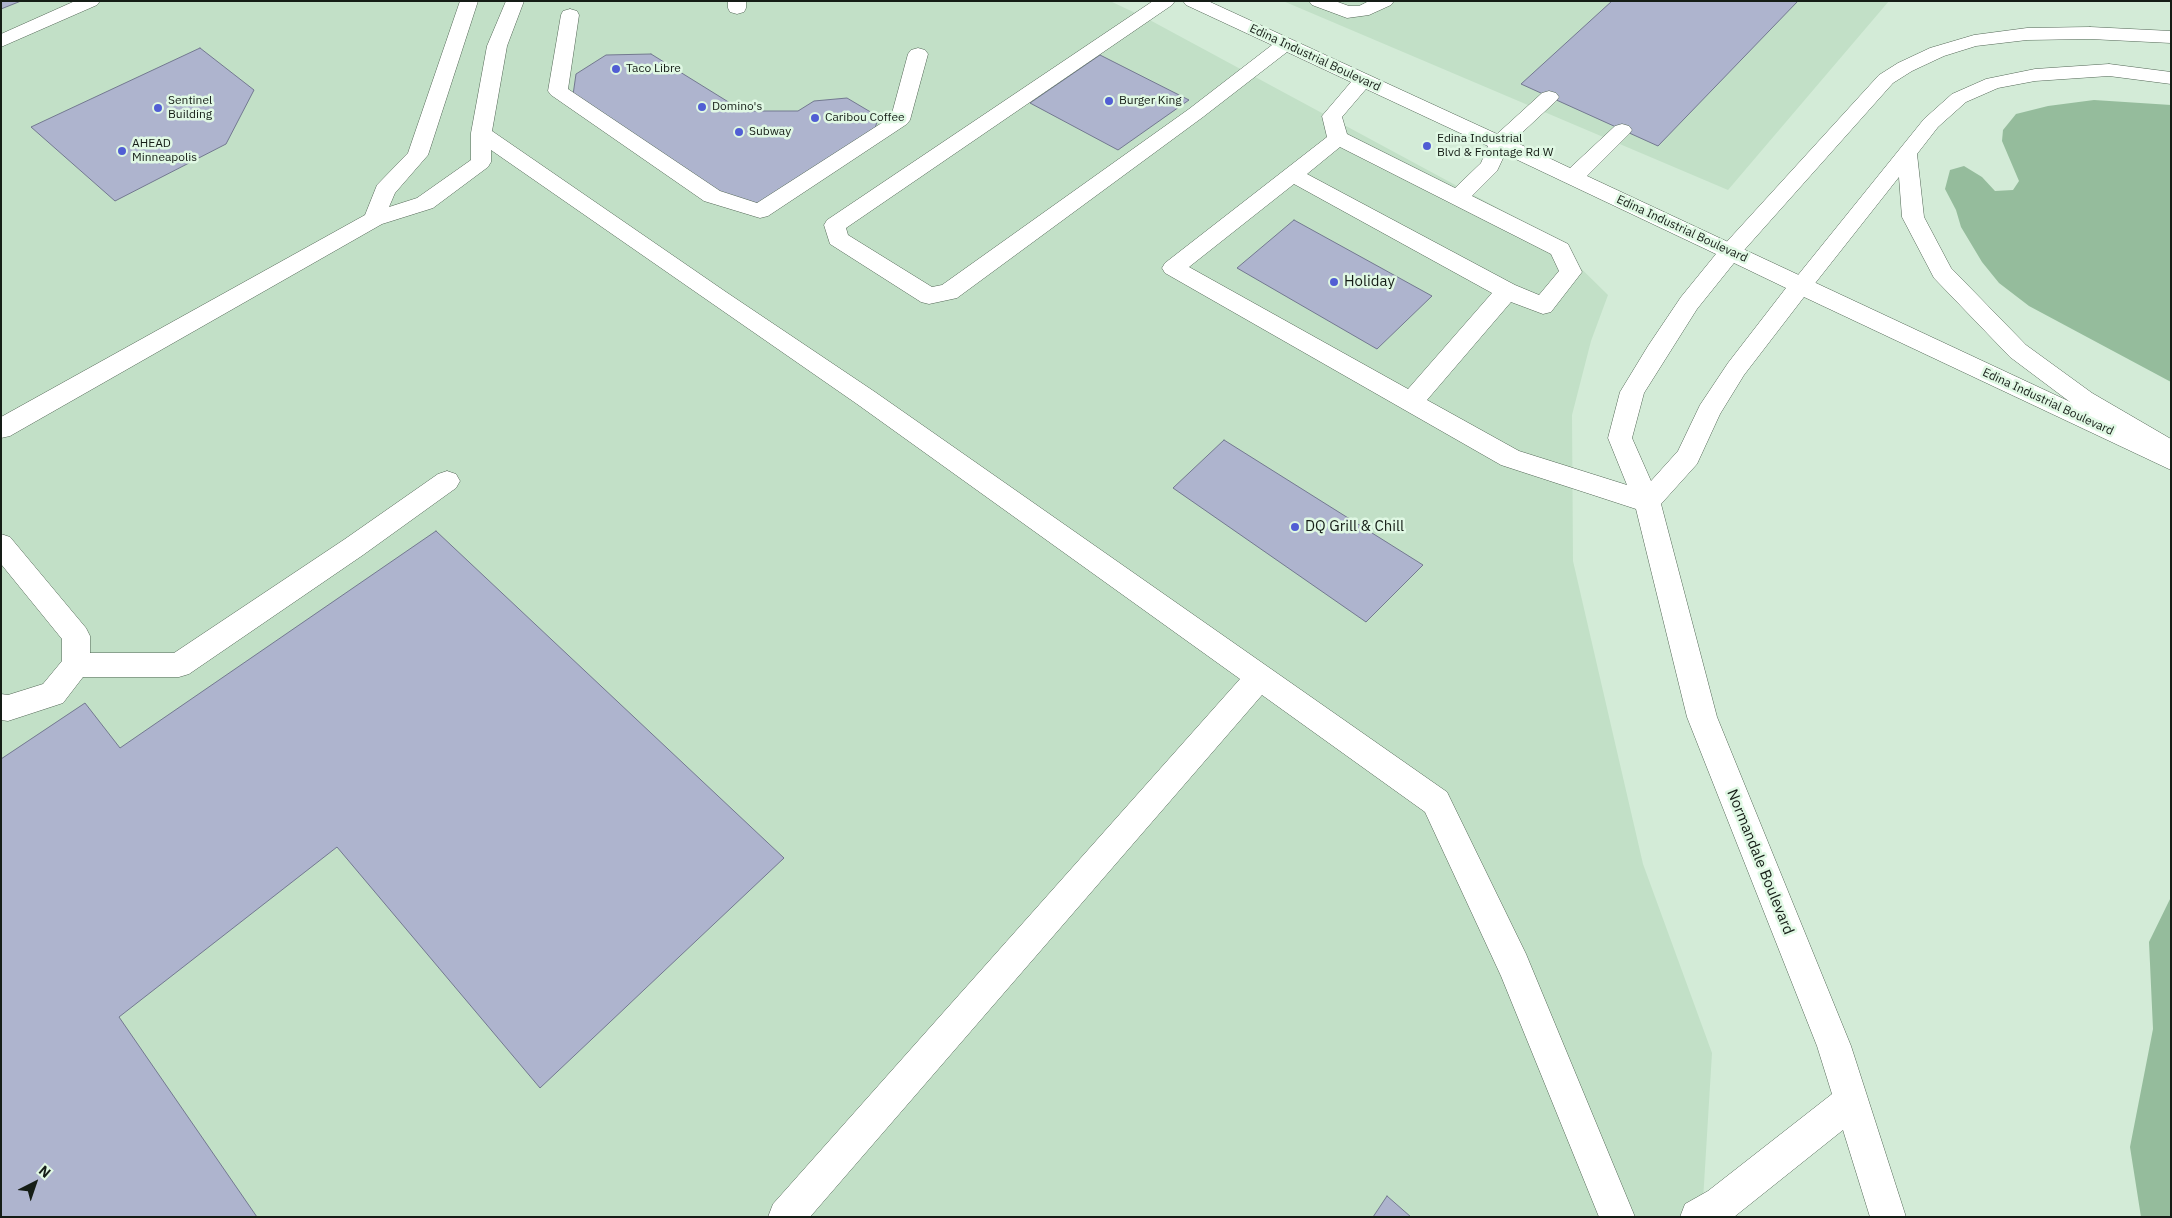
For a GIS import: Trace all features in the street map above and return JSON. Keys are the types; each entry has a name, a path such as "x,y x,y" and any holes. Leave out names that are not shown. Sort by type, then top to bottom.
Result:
{"main road":[{"path":"1,41 91,1"},
{"path":"374,219 385,190 418,155 469,1"},
{"path":"1,428 374,219 425,203 480,162 481,133 497,46 515,1"},
{"path":"1166,1 835,224 838,239 929,296 949,292 1123,166 1286,44"},
{"name":"Edina Industrial Boulevard","path":"1192,1 1574,178 2171,460"},
{"path":"1318,1 1347,12 1362,11 1385,1"},
{"path":"570,15 558,91 712,196 760,211 900,120 918,54"},
{"name":"Normandale Boulevard","path":"1888,1217 1834,1046 1702,717 1647,502 1620,438 1632,392 1689,303 1730,252 1886,79 1905,67 1937,52 1974,41 2027,34 2090,33 2171,37"},
{"path":"1338,138 1174,268 1510,458 1647,502 1688,457 1709,411 1736,369 1907,152 1931,123 1959,98 1992,83 2034,74 2100,70 2171,78"},
{"path":"1293,174 1507,291 1543,306 1571,272 1560,249 1338,138 1332,116 1364,80"},
{"path":"1458,198 1490,166 1499,143 1550,97"},
{"path":"1574,178 1622,130"},
{"path":"481,133 866,398 1436,802 1514,966 1617,1217"},
{"path":"1907,152 1914,217 1942,272 2018,351 2084,398 2171,451"},
{"path":"1412,402 1507,291"},
{"path":"76,665 179,664 354,547 447,481"},
{"path":"1,545 76,636 76,665 52,694 8,708 1,707"},
{"path":"786,1217 1260,677"},
{"path":"1698,1217 1721,1204 1852,1100"}],"shaded area":[{"path":"1,1 1110,1 1146,18 1546,234 1608,295 1591,341 1572,415 1573,561 1643,864 1712,1053 1702,1217 1,1217"},
{"path":"1283,1 1889,1 1728,190"},
{"path":"2094,100 2171,105 2171,382 2029,306 1999,283 1982,262 1961,227 1956,210 1945,189 1950,170 1964,166 1982,177 1995,191 2013,190 2019,181 2002,141 2003,130 2016,114 2048,106"},
{"path":"2171,897 2171,1217 2141,1217 2130,1147 2153,1029 2149,942"}],"building":[{"path":"1,1 21,1 1,9"},
{"path":"1612,1 1798,1 1658,146 1521,84"},
{"name":"Sentinel Building","path":"200,48 254,90 226,144 115,201 31,127"},
{"path":"651,54 743,111 798,111 814,101 847,98 879,117 872,136 767,203 735,203 573,95 576,74 606,55"},
{"name":"Burger King","path":"1100,55 1189,100 1118,150 1030,103"},
{"name":"Holiday","path":"1294,220 1432,296 1377,349 1237,268"},
{"name":"DQ Grill & Chill","path":"1224,440 1423,565 1366,622 1173,488"},
{"path":"436,531 784,858 540,1088 337,847 119,1017 257,1217 1,1217 1,759 85,703 120,748"},
{"path":"1387,1196 1411,1217 1373,1217"}],"place":[{"name":"Taco Libre","path":"616,69"},
{"name":"Burger King","path":"1109,101"},
{"name":"Domino's","path":"702,107"},
{"name":"Sentinel Building","path":"158,108"},
{"name":"Caribou Coffee","path":"815,118"},
{"name":"Subway","path":"739,132"},
{"name":"Edina Industrial Blvd & Frontage Rd W","path":"1427,146"},
{"name":"AHEAD Minneapolis","path":"122,151"},
{"name":"Holiday","path":"1334,282"},
{"name":"DQ Grill & Chill","path":"1295,527"}]}
